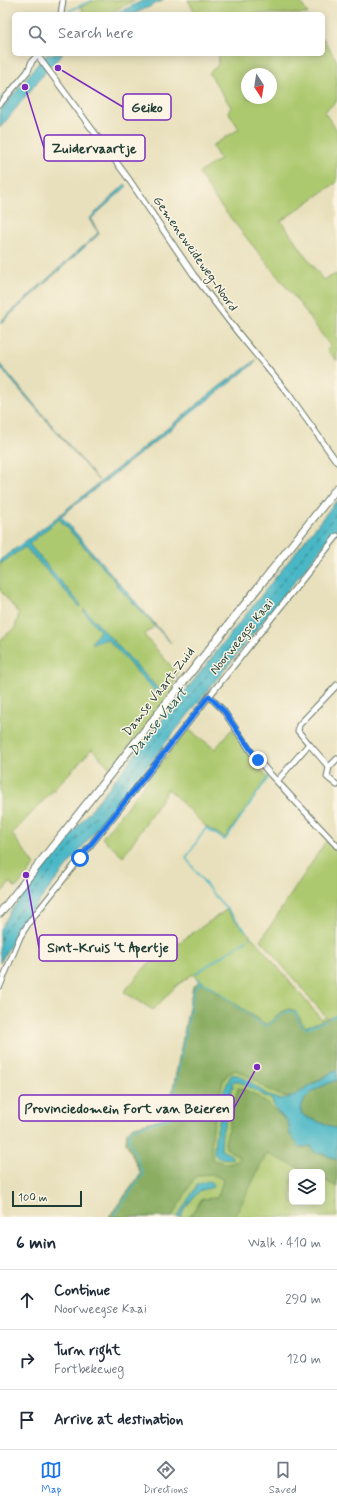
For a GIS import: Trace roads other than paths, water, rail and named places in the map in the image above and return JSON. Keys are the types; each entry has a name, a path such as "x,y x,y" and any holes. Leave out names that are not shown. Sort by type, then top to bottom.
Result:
{"street":[{"path":"61,12 63,0"},
{"path":"0,104 28,71 32,61 40,57"},
{"name":"Gemeneweideweg-Noord","path":"40,57 128,178 193,274 239,334 287,392 337,462"},
{"name":"Damse Vaart-Zuid","path":"0,913 337,488"},
{"name":"Noorweegse Kaai","path":"0,986 20,937 30,922 337,536"},
{"path":"330,767 298,731 299,725 337,685"},
{"path":"209,696 223,710 252,753 337,846"},
{"path":"277,781 309,744"},
{"path":"337,759 330,767 327,777 337,785"}],"water":[{"path":"144,0 164,0 138,12 119,12"},
{"path":"45,56 61,56 49,68 43,59"},
{"path":"40,61 47,70 0,128 0,111"},
{"path":"125,184 127,186 91,219 98,232 89,219"},
{"path":"98,232 99,234 0,324 0,322"},
{"path":"256,360 256,362 61,516 171,643 117,586 116,582 59,519 29,544 81,605 80,607 25,547 0,564 0,560 47,525 220,386"},
{"path":"0,364 99,481 0,367"},
{"path":"337,500 337,529 48,890 26,919 0,963 0,929 12,909"},
{"path":"84,609 158,689 160,694 158,695 107,639 93,644 92,642 100,631 84,612"},
{"path":"337,1070 337,1080 313,1091 308,1095 302,1106 301,1113 306,1117 337,1129 337,1160 324,1154 315,1153 311,1146 299,1147 290,1134 288,1122 275,1109 272,1100 240,1082 232,1082 233,1087 230,1092 231,1098 222,1133 221,1150 231,1155 232,1159 218,1158 214,1153 215,1138 224,1101 223,1093 231,1075 243,1077 269,1096 283,1099 295,1095"},
{"path":"208,1181 213,1183 213,1187 199,1191 184,1209 181,1217 177,1217 198,1184"}],"waterway":[{"path":"69,11 92,0"},
{"path":"247,932 210,890 186,858 206,828 225,840 269,776"},
{"path":"196,974 247,940"},
{"path":"198,978 201,982"},
{"path":"113,1217 143,1174 129,1139 129,1133 134,1128 169,1118 194,989 201,982 212,987 264,1026 290,1011 296,1013 300,1024 306,1028 325,1021"},
{"path":"329,1019 337,1015"}],"place":[{"name":"Geiko","path":"58,68"},
{"name":"Zuidervaartje","path":"25,87"},
{"name":"Sint-Kruis 't Apertje","path":"26,875"},
{"name":"Provinciedomein Fort van Beieren","path":"257,1067"}],"water label":[{"name":"Damse Vaart","path":"158,722"}]}
